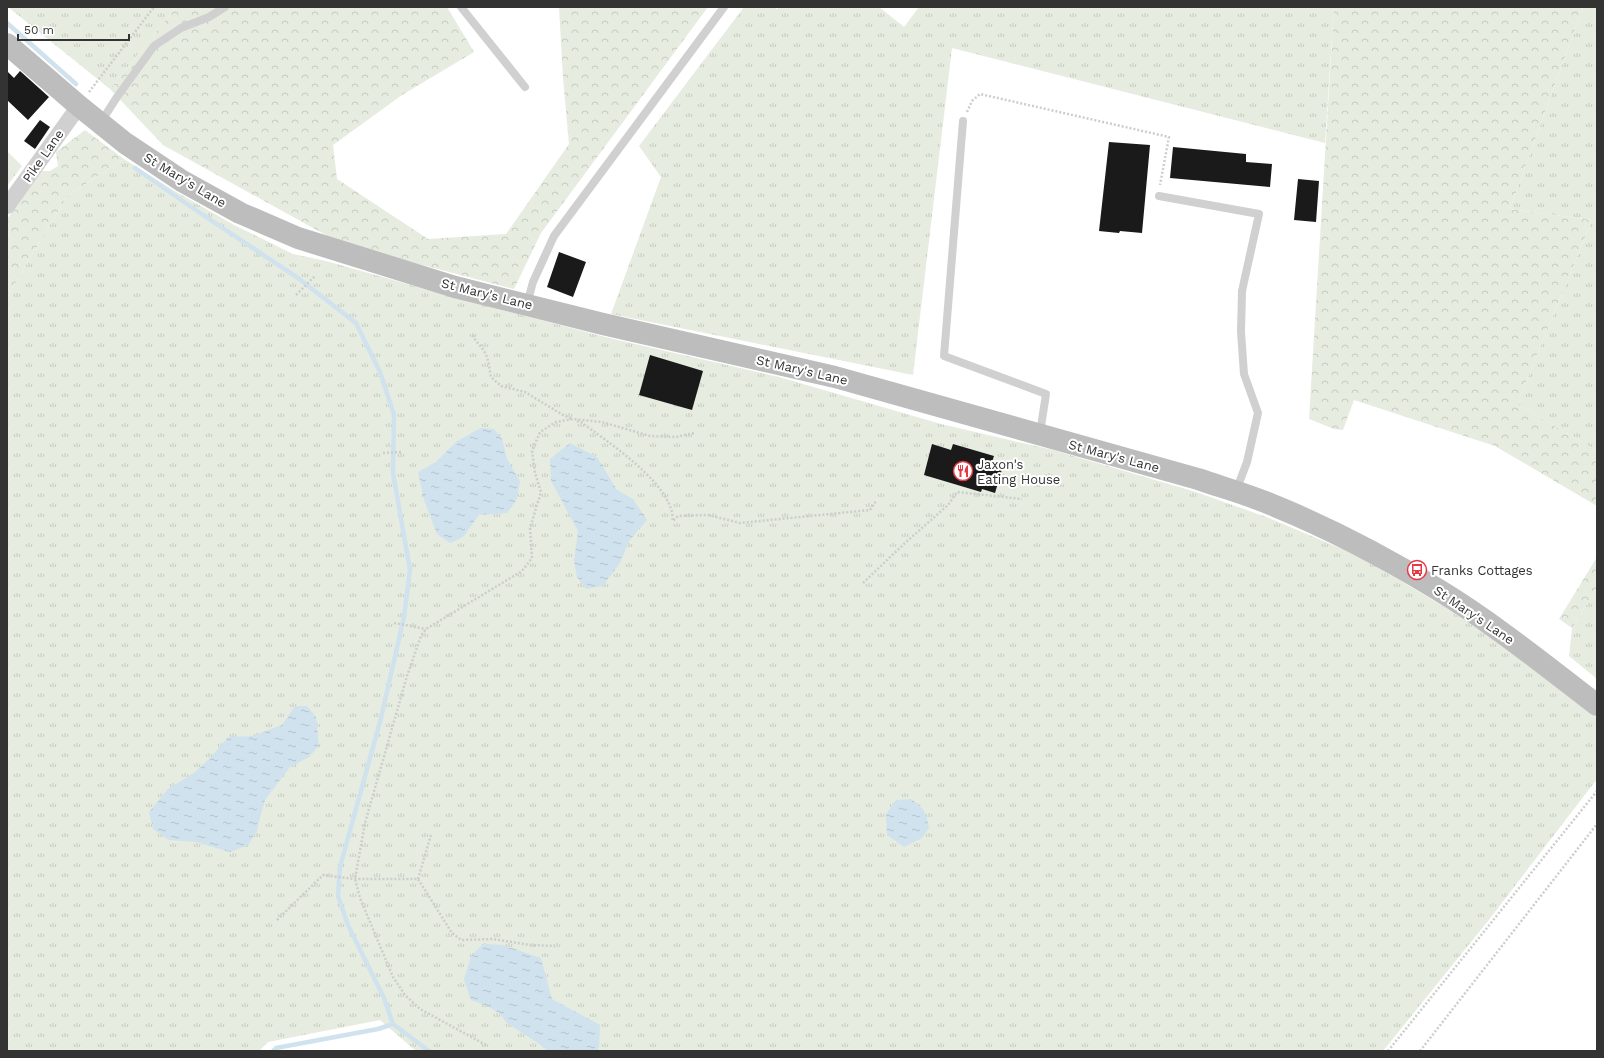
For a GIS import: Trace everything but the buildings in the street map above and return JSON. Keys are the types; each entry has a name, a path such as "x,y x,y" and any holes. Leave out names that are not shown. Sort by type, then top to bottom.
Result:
{"main road":[{"name":"St Mary's Lane","path":"7,44 79,106 125,142 182,182 247,216 298,238 381,265 456,287 603,324 835,377 1040,436 1198,479 1236,492 1274,506 1320,526 1366,549 1438,590 1492,626 1597,705"}],"street":[{"name":"Pike Lane","path":"7,206 79,106"}],"lane":[{"path":"101,123 117,97 154,46 181,28 209,17 225,7"},
{"path":"461,7 525,87"},
{"path":"526,305 533,282 554,236 724,7"},
{"path":"963,121 944,356 1046,394 1040,436"},
{"path":"1158,196 1259,214 1242,291 1241,332 1244,374 1258,413 1247,462 1236,492"}],"path":[{"path":"79,106 154,7"},
{"path":"963,121 972,101 980,94 1169,137 1158,196"},
{"path":"296,295 314,276"},
{"path":"473,335 474,341 484,349 488,359 491,377 501,386 525,392 563,415 582,422 621,451 660,487 672,509 672,521 678,516 708,516 740,523 870,510 876,501"},
{"path":"486,1045 420,1009 404,996 393,977 360,898 355,879 365,823 407,676 421,636 426,629 522,571 532,558 530,528 540,492 535,473 532,451 540,432 556,422 573,419 602,422 650,436 676,437 694,433"},
{"path":"383,453 402,452"},
{"path":"863,583 948,505 957,492 1022,499"},
{"path":"394,623 426,629"},
{"path":"1388,1051 1597,791"},
{"path":"1420,1051 1597,824"},
{"path":"431,835 418,879 452,933 461,940 493,939 530,945 555,946"},
{"path":"277,920 323,875 355,879 418,879"}],"green space":[{"path":"8,7 176,7 110,89"},
{"path":"176,7 447,7 474,52 402,95 333,145 337,179 428,239 506,234 569,144 559,7 708,7 541,233 514,289 342,244 163,145 110,89"},
{"path":"744,7 774,7 777,9 780,7 879,7 904,27 919,7 1334,7 1325,143 952,48 913,375 611,314 661,177 639,146"},
{"path":"1334,7 1583,7 1510,209 1592,220 1517,404 1597,451 1597,506 1495,446 1354,400 1343,430 1334,429 1309,419"},
{"path":"1583,7 1597,7 1597,451 1517,404 1592,220 1510,209"},
{"path":"85,130 124,159 67,196 7,297 7,219 42,171 50,171 58,166 56,152"},
{"path":"7,151 22,166 7,186"},
{"path":"124,159 173,190 234,225 293,254 326,261 446,295 609,338 779,377 941,424 1053,450 1196,492 1269,518 1361,557 1446,608 1496,641 1597,718 1597,779 1488,921 1383,1051 416,1051 380,1020 268,1042 259,1051 7,1051 7,297 67,196"},
{"path":"1597,557 1597,588 1572,628 1559,619"},
{"path":"1597,588 1597,679 1569,656 1572,628"}],"water":[{"path":"481,428 494,429 502,439 507,459 520,481 517,499 507,513 479,515 463,537 450,543 437,534 424,500 418,472 436,462 457,441"},
{"path":"570,443 597,457 617,490 633,499 647,520 629,541 620,563 603,586 586,589 577,577 574,561 578,531 551,481 550,459"},
{"path":"295,706 307,706 316,717 319,746 309,757 290,767 265,800 257,831 248,845 230,852 196,842 169,840 153,829 149,812 168,789 194,773 212,756 228,737 253,736 282,725"},
{"path":"911,799 924,811 929,828 922,838 904,847 887,835 886,814 896,800"},
{"path":"483,944 503,945 541,958 552,999 600,1025 599,1047 597,1051 548,1051 507,1023 499,1013 487,1006 471,1000 464,980 471,956"}],"waterway":[{"path":"7,23 76,84"},
{"path":"135,168 298,278 356,323 380,372 394,415 393,473 410,570 404,617 381,718 340,867 338,896 348,925 384,998 393,1024 429,1051"},
{"path":"273,1051 276,1048 378,1029 393,1024"}],"place":[{"name":"Jaxon's Eating House","path":"963,471"},
{"name":"Franks Cottages","path":"1417,570"}]}
